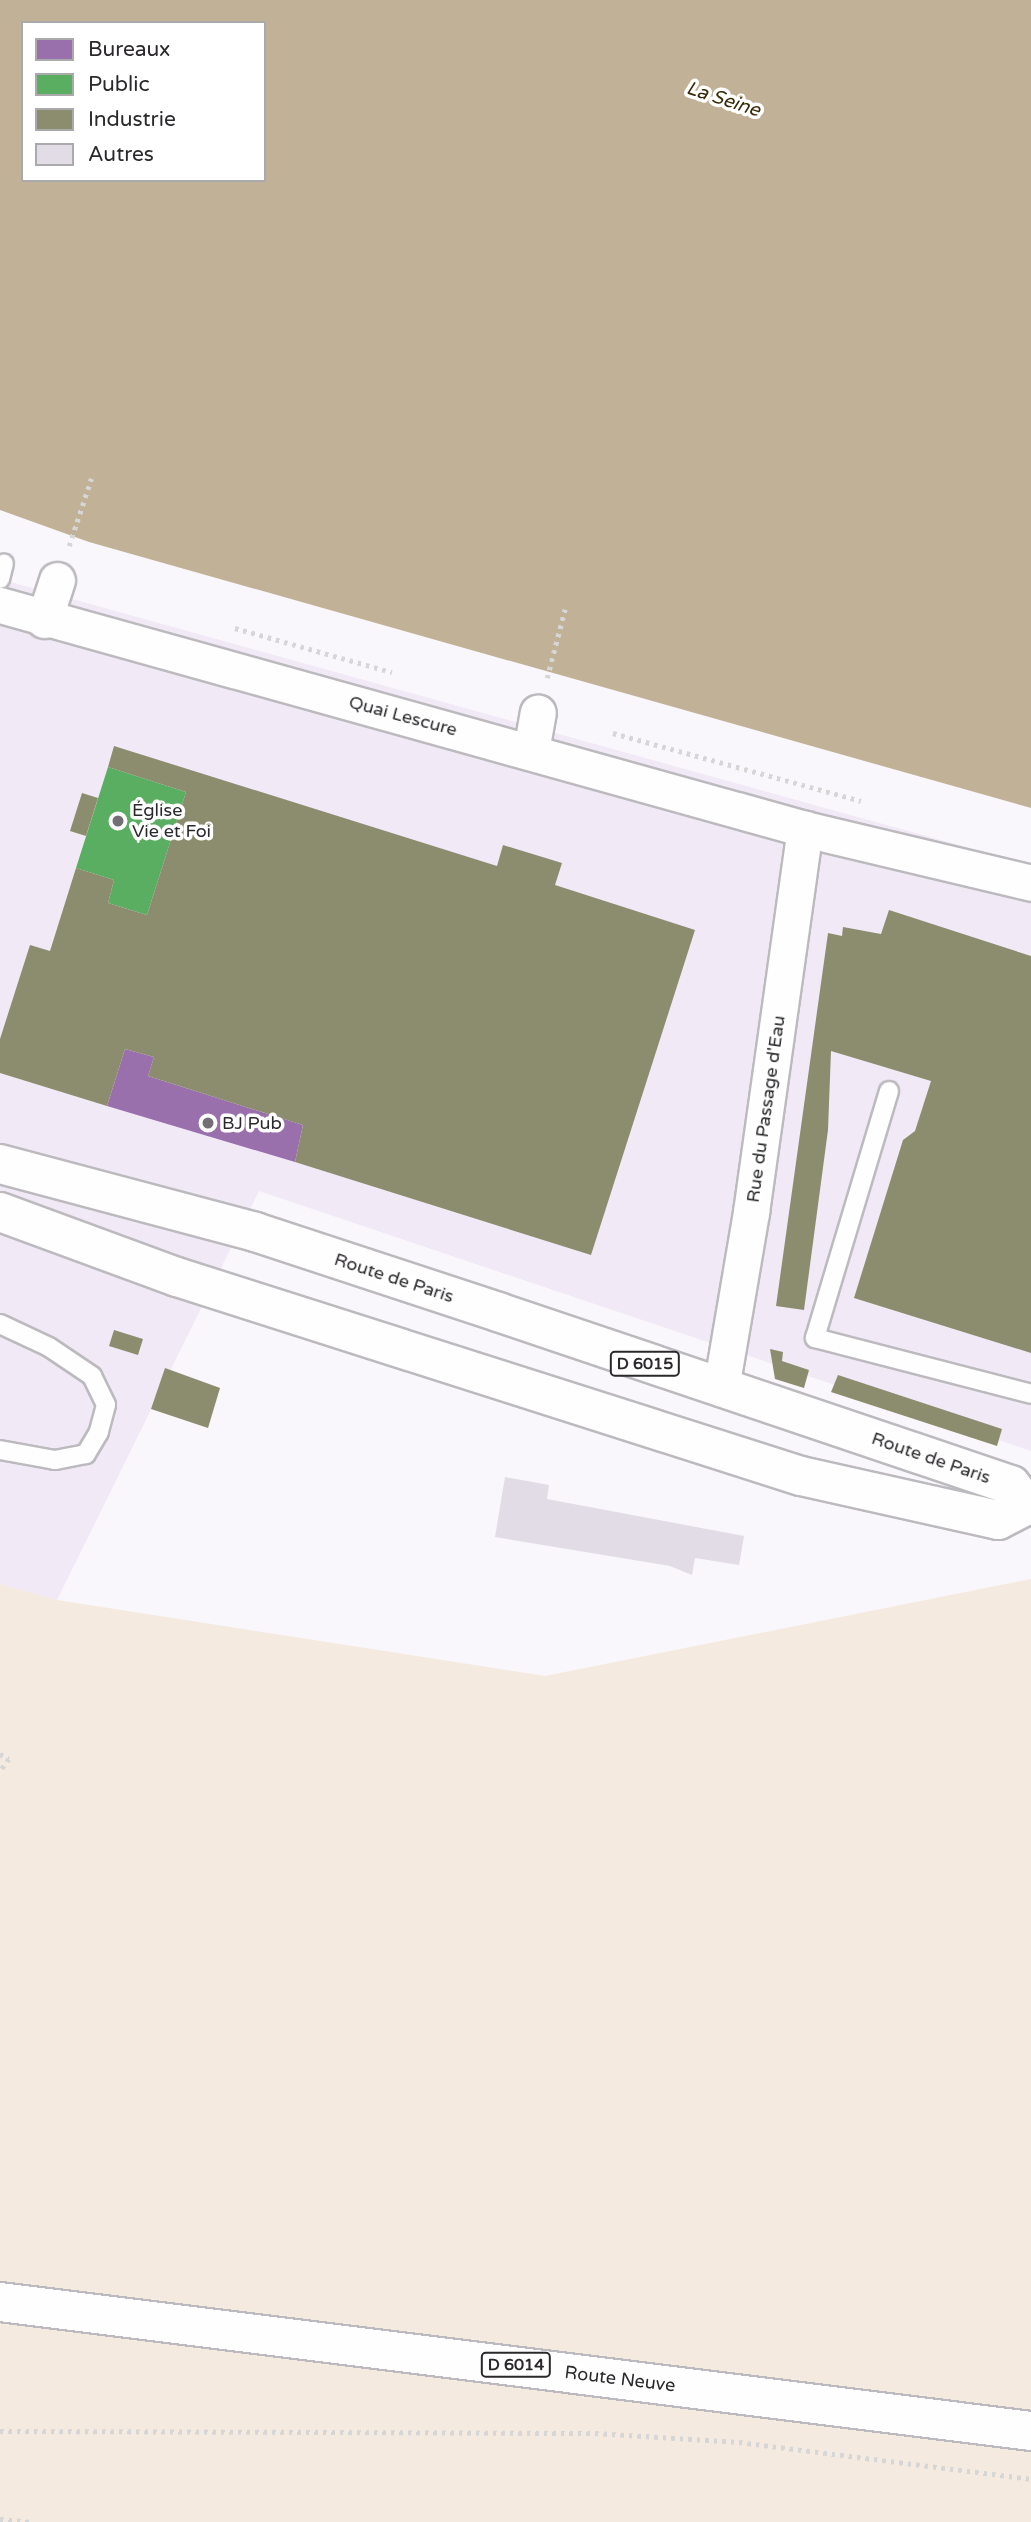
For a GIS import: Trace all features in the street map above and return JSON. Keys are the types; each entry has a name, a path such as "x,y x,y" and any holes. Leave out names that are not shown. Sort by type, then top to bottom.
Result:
{"main road":[{"name":"Route de Paris","path":"0,1164 255,1232 1011,1485 1029,1507 998,1520 801,1476 177,1277 0,1212"},
{"path":"709,1448 721,1388"},
{"name":"Route Neuve","path":"0,2302 1031,2431"}],"street":[{"path":"44,620 57,580"},
{"name":"Quai Lescure","path":"0,605 44,620 531,751 805,829 1031,883"},
{"path":"531,751 538,713"},
{"name":"Rue du Passage d'Eau","path":"721,1388 751,1212 805,829"}],"lane":[{"path":"889,1091 815,1338 1031,1394"},
{"path":"0,1324 49,1347 92,1376 106,1405 99,1432 86,1454 55,1460 0,1450"}],"path":[{"path":"57,580 91,479"},
{"path":"538,713 565,609"},
{"path":"226,626 395,673"},
{"path":"603,731 874,804"},
{"path":"0,1754 9,1759 0,1772"},
{"path":"0,2431 595,2433 739,2442 1031,2479"},
{"path":"0,2519 33,2522"}],"shaded area":[{"path":"0,579 1031,865 1031,1451 259,1191 57,1600 0,1584"},
{"path":"1031,1579 1031,2522 0,2522 0,1584 57,1600 545,1676"}],"water":[{"name":"La Seine","path":"0,0 1031,0 1031,808 89,542 0,510"}],"building: Bureaux":[{"path":"125,1049 154,1057 148,1076 303,1125 295,1162 107,1106"}],"building: Public":[{"path":"108,767 186,792 147,915 108,903 114,880 76,868"}],"building: Industrie":[{"path":"114,746 497,866 503,845 562,863 555,885 695,930 591,1255 295,1162 303,1125 148,1076 154,1057 125,1049 107,1106 0,1073 0,1039 30,945 50,951 76,868 114,880 108,903 147,915 186,792 108,767"},
{"path":"82,793 98,798 86,836 70,831"},
{"path":"889,910 1031,956 1031,1353 854,1298 903,1140 915,1131 931,1081 831,1051 828,1130 804,1310 776,1306 828,933 842,936 843,927 881,934"},
{"path":"114,1330 143,1339 138,1355 109,1346"},
{"path":"770,1349 783,1352 782,1361 809,1370 804,1388 775,1379"},
{"path":"165,1368 220,1388 208,1428 151,1409"},
{"path":"838,1375 1002,1429 997,1446 831,1392"}],"building: Autres":[{"path":"505,1477 549,1485 547,1499 744,1536 739,1565 695,1558 692,1575 670,1566 495,1537"}],"place":[{"name":"Église Vie et Foi","path":"118,821"},
{"name":"BJ Pub","path":"208,1123"}]}
